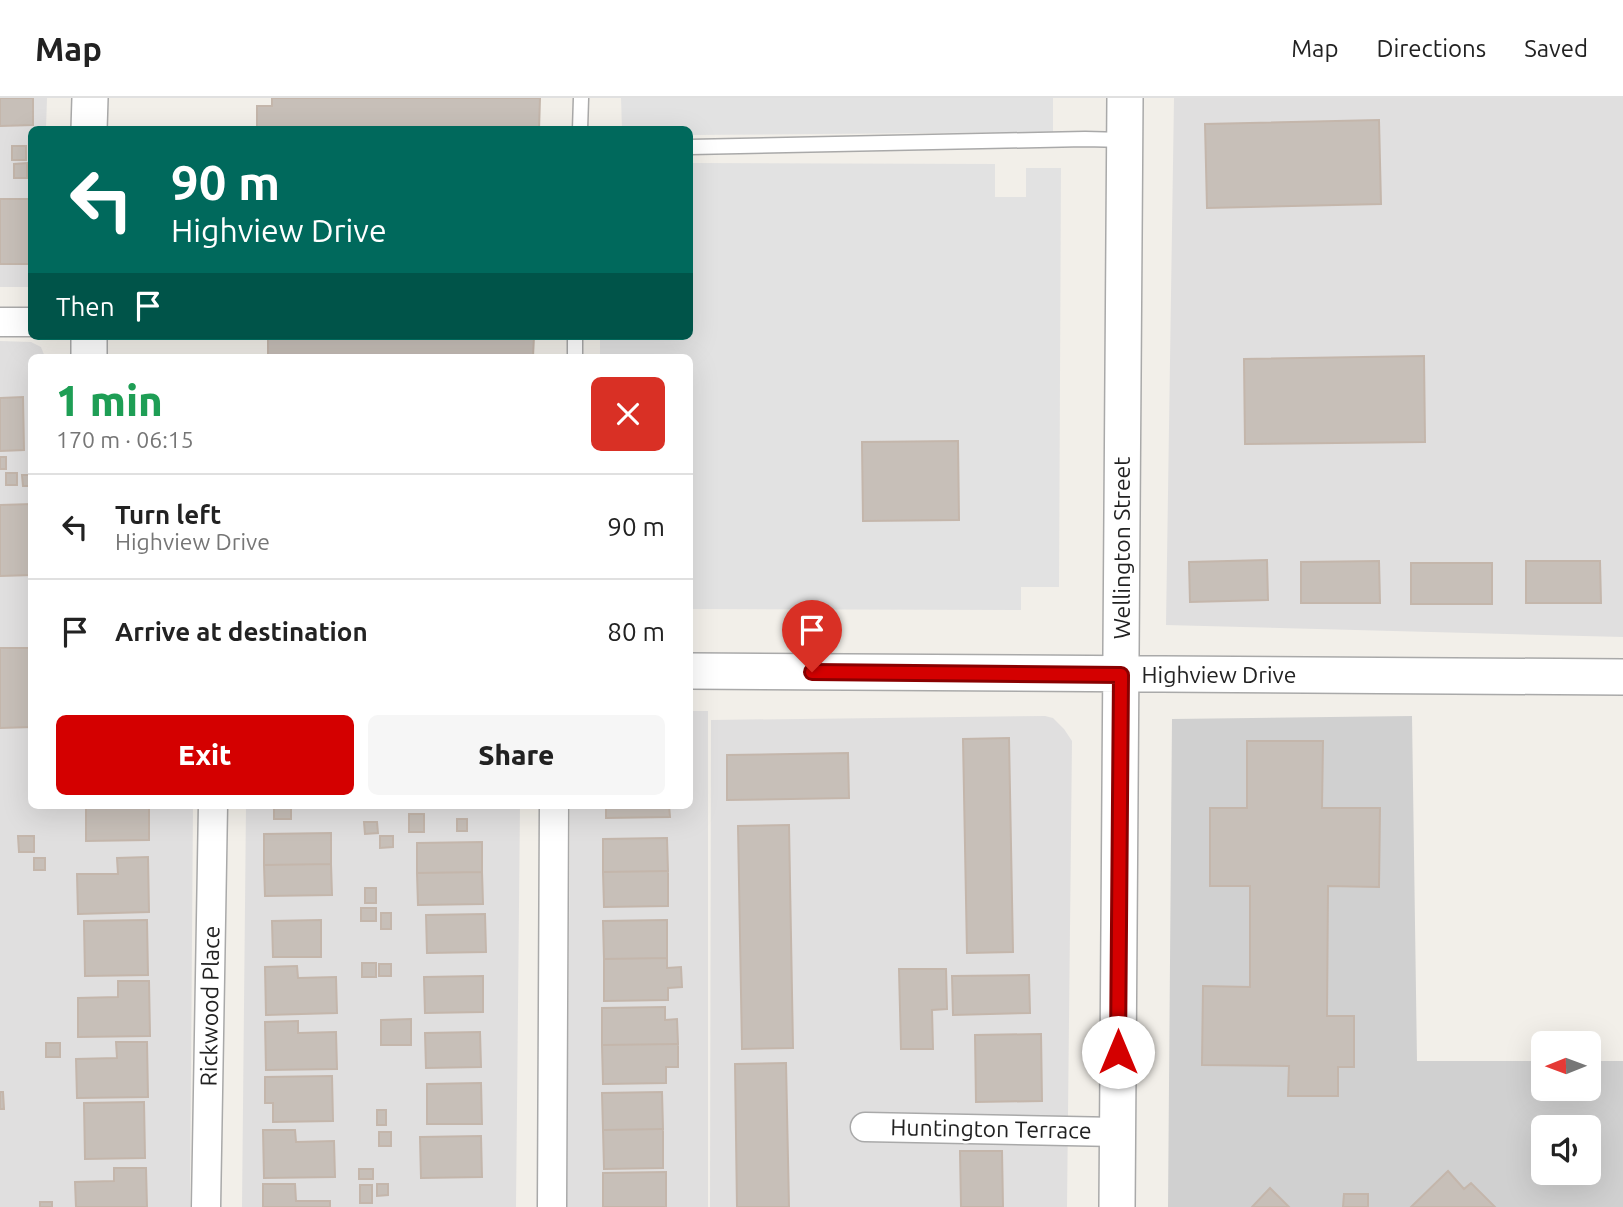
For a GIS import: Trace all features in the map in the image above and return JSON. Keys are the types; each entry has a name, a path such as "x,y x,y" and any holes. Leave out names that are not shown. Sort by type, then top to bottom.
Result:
{"street":[{"path":"89,126 90,98"},
{"name":"Wellington Street","path":"1117,1207 1125,98"},
{"path":"0,322 28,322"},
{"name":"Highview Drive","path":"693,671 1623,677"},
{"name":"Rickwood Place","path":"206,1207 213,809"},
{"path":"552,1207 554,809"},
{"name":"Huntington Terrace","path":"865,1127 1117,1132"}],"lane":[{"path":"580,126 581,98"},
{"path":"693,146 1125,140"}],"shaded area":[{"path":"0,98 47,98 46,126 28,126 28,287 0,287"},
{"path":"621,98 1053,98 1053,132 693,135 693,126 622,126"},
{"path":"1174,98 1623,98 1623,637 1166,625"},
{"path":"693,163 995,164 995,197 1026,197 1026,168 1061,168 1059,587 1021,587 1021,610 693,609 693,354 600,354 600,340 693,340"},
{"path":"0,341 31,342 41,347 44,354 28,354 28,809 193,809 190,1207 0,1207"},
{"path":"693,711 708,711 708,1207 567,1207 570,809 693,809"},
{"path":"1412,716 1417,1061 1531,1061 1531,1101 1601,1101 1601,1061 1623,1061 1623,1207 1168,1207 1172,719"},
{"path":"1053,718 1072,741 1067,1207 710,1207 711,720"},
{"path":"246,809 520,809 516,1207 242,1207"}],"building":[{"path":"0,98 33,98 33,125 0,126"},
{"path":"272,98 540,98 539,126 257,126 257,106 272,106"},
{"path":"1379,120 1381,204 1207,208 1205,124"},
{"path":"12,146 26,146 26,160 12,160"},
{"path":"27,163 27,178 14,178 14,164"},
{"path":"0,199 28,199 28,264 0,264"},
{"path":"268,340 534,340 533,354 268,354"},
{"path":"1424,356 1425,442 1245,444 1244,359"},
{"path":"23,397 24,450 0,451 0,398"},
{"path":"958,441 959,520 863,521 862,442"},
{"path":"0,457 6,457 6,469 0,469"},
{"path":"6,473 17,473 17,485 6,485"},
{"path":"22,475 28,475 28,486 23,486"},
{"path":"28,504 28,575 0,576 0,505"},
{"path":"1267,560 1268,600 1190,602 1189,562"},
{"path":"1379,561 1380,603 1301,603 1301,562"},
{"path":"1526,561 1600,561 1601,603 1526,603"},
{"path":"1411,563 1492,563 1492,604 1411,604"},
{"path":"0,648 28,648 28,727 0,728"},
{"path":"1009,738 1013,952 967,953 963,739"},
{"path":"1247,741 1323,741 1322,808 1380,808 1379,887 1328,886 1327,1016 1354,1016 1354,1067 1338,1067 1338,1096 1288,1096 1289,1066 1202,1065 1203,986 1250,987 1250,886 1210,886 1210,808 1247,808"},
{"path":"848,753 849,798 727,800 727,755"},
{"path":"86,809 149,809 149,840 86,841"},
{"path":"274,809 291,809 291,819 274,819"},
{"path":"606,809 669,809 670,817 606,818"},
{"path":"409,814 424,814 424,832 409,832"},
{"path":"457,819 467,819 467,831 457,831"},
{"path":"364,822 377,822 378,833 365,834"},
{"path":"789,825 793,1048 742,1049 738,826"},
{"path":"331,833 331,864 264,865 264,834"},
{"path":"18,836 34,836 34,852 19,852"},
{"path":"380,836 393,836 393,847 380,848"},
{"path":"667,838 668,871 603,872 603,839"},
{"path":"482,842 482,872 417,873 417,843"},
{"path":"148,857 149,912 78,914 77,874 118,874 117,858"},
{"path":"34,858 45,858 45,870 34,870"},
{"path":"331,864 332,895 265,896 264,865"},
{"path":"668,871 668,906 604,907 603,872"},
{"path":"482,872 483,904 418,905 417,873"},
{"path":"365,888 376,888 376,903 365,903"},
{"path":"361,908 376,908 376,921 361,921"},
{"path":"381,913 391,913 391,929 381,929"},
{"path":"485,914 486,952 427,953 426,915"},
{"path":"147,920 148,975 85,976 84,921"},
{"path":"321,920 321,957 273,957 272,921"},
{"path":"667,920 667,958 604,959 603,921"},
{"path":"667,958 667,968 681,967 682,987 668,988 668,1000 604,1001 604,959"},
{"path":"362,963 376,963 376,977 362,977"},
{"path":"379,964 391,964 391,976 379,976"},
{"path":"297,966 298,978 336,977 337,1013 266,1015 265,967"},
{"path":"899,969 946,969 947,1009 932,1010 933,1049 901,1049"},
{"path":"1029,975 1030,1013 953,1015 952,976"},
{"path":"483,976 483,1012 425,1013 424,977"},
{"path":"118,981 149,981 150,1036 78,1037 78,998 118,997"},
{"path":"665,1007 665,1020 677,1019 678,1044 602,1045 602,1008"},
{"path":"411,1019 411,1045 381,1045 381,1020"},
{"path":"298,1021 298,1033 336,1032 337,1069 266,1070 265,1022"},
{"path":"480,1032 481,1067 426,1068 425,1033"},
{"path":"1041,1034 1042,1101 976,1102 975,1035"},
{"path":"116,1042 147,1042 148,1097 77,1098 76,1059 117,1058"},
{"path":"46,1043 60,1043 60,1057 46,1057"},
{"path":"678,1044 678,1067 666,1067 666,1083 603,1084 602,1045"},
{"path":"786,1063 789,1207 737,1207 735,1064"},
{"path":"332,1076 333,1121 273,1122 273,1103 265,1103 265,1077"},
{"path":"481,1083 482,1124 427,1124 427,1084"},
{"path":"0,1092 3,1092 4,1109 0,1109"},
{"path":"662,1092 663,1129 603,1130 602,1093"},
{"path":"144,1102 145,1158 85,1159 84,1103"},
{"path":"377,1110 386,1110 386,1125 377,1125"},
{"path":"663,1129 663,1168 604,1169 603,1130"},
{"path":"263,1130 295,1130 296,1142 334,1141 335,1177 264,1178"},
{"path":"379,1132 391,1132 391,1146 379,1146"},
{"path":"481,1136 482,1177 421,1178 420,1137"},
{"path":"960,1151 1002,1151 1003,1207 961,1207"},
{"path":"114,1168 146,1168 147,1207 76,1207 75,1182 114,1181"},
{"path":"359,1169 373,1169 373,1179 359,1179"},
{"path":"1448,1171 1464,1189 1471,1183 1495,1207 1411,1207"},
{"path":"666,1172 666,1207 603,1207 603,1173"},
{"path":"263,1184 295,1184 296,1201 330,1201 330,1207 263,1207"},
{"path":"377,1184 388,1184 388,1195 377,1196"},
{"path":"360,1185 372,1185 372,1203 360,1203"},
{"path":"1270,1188 1289,1207 1252,1207"},
{"path":"1344,1194 1368,1194 1368,1207 1343,1207"},
{"path":"40,1202 52,1202 52,1207 40,1207"}],"route":[{"path":"812,672 1121,675 1118,1052"}]}
